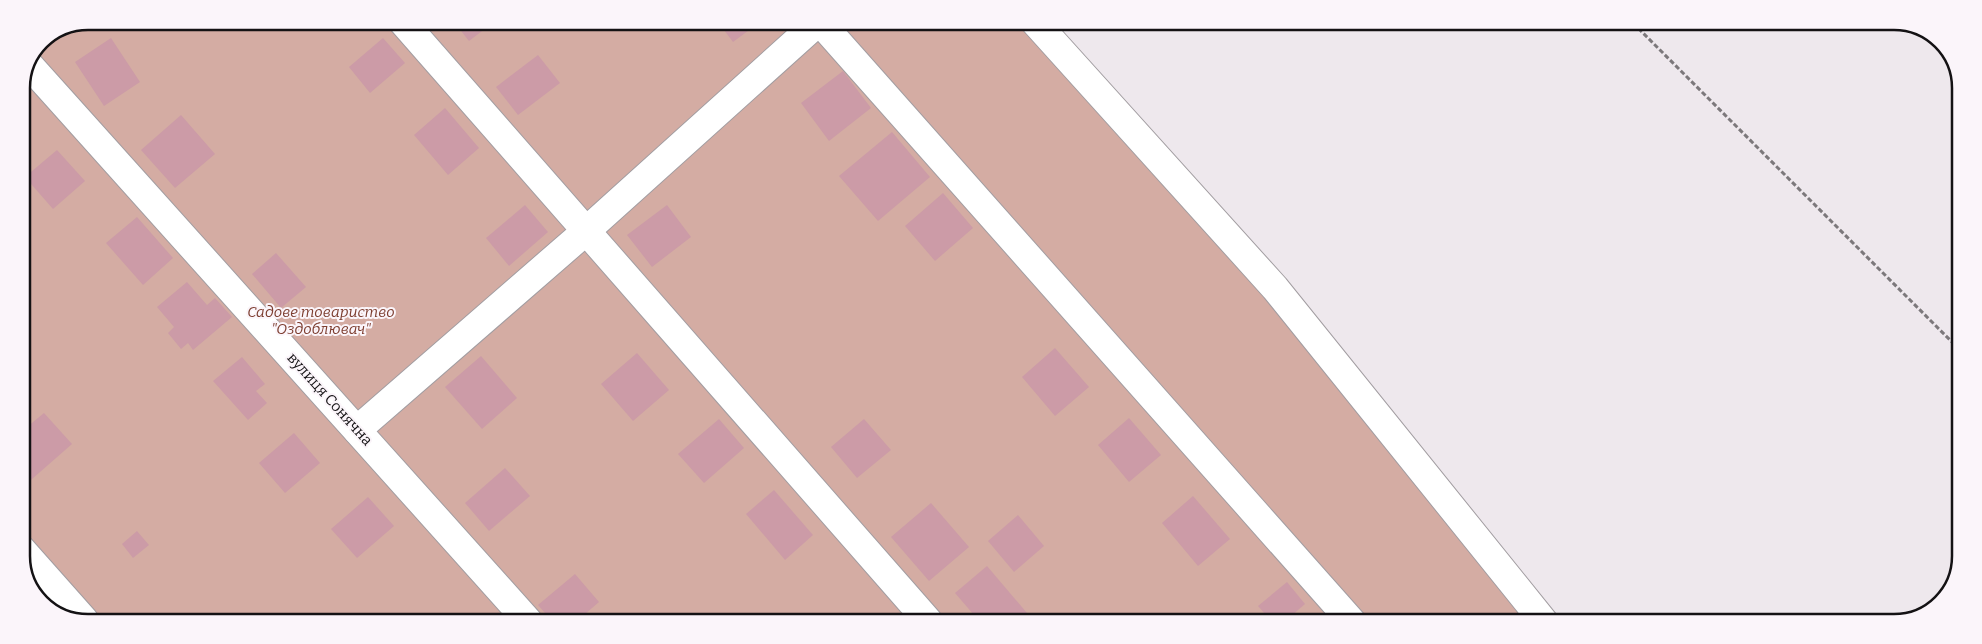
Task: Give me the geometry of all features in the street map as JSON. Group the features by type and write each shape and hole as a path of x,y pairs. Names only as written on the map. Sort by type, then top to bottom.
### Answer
{"street":[{"path":"409,30 921,614"},
{"path":"357,430 586,231 810,30"},
{"path":"826,30 1345,614"},
{"path":"1042,30 1275,288 1538,614"},
{"name":"вулиця Сонячна","path":"33,69 522,614"},
{"path":"30,558 78,613"}],"path":[{"path":"1640,30 1952,342"}],"green space":[{"name":"Садове товариство \"Оздоблювач\"","path":"88,30 1042,30 1537,614 81,614 63,608 50,600 38,585 33,574 30,559 30,88 34,66 40,56 47,47 66,34"}],"building":[{"path":"460,30 483,30 469,41"},
{"path":"724,30 749,30 733,42"},
{"path":"111,38 140,82 104,106 75,62"},
{"path":"383,38 405,63 370,93 349,67"},
{"path":"538,55 560,83 518,115 496,87"},
{"path":"843,71 871,108 829,141 801,103"},
{"path":"445,108 479,148 448,175 414,135"},
{"path":"181,115 215,154 175,188 141,150"},
{"path":"892,132 930,177 878,221 839,176"},
{"path":"57,150 85,181 53,209 30,183 30,173"},
{"path":"943,193 973,228 935,261 905,226"},
{"path":"525,205 548,232 509,266 486,238"},
{"path":"667,205 691,237 652,267 627,235"},
{"path":"137,217 173,258 143,285 106,243"},
{"path":"276,253 306,287 281,308 252,274"},
{"path":"187,282 207,305 215,298 232,317 193,350 188,343 181,349 168,333 174,327 157,307"},
{"path":"1055,348 1089,387 1055,416 1022,377"},
{"path":"637,353 669,390 633,421 601,384"},
{"path":"481,356 517,398 482,429 445,387"},
{"path":"242,357 265,384 256,391 267,403 248,420 213,381"},
{"path":"44,413 72,444 30,481 30,425"},
{"path":"1129,418 1161,455 1129,482 1098,445"},
{"path":"719,419 744,448 704,483 678,454"},
{"path":"864,419 891,450 857,478 831,447"},
{"path":"294,433 320,463 285,493 259,463"},
{"path":"505,468 530,496 489,531 465,503"},
{"path":"774,490 813,535 785,560 746,514"},
{"path":"1193,496 1230,539 1198,566 1162,523"},
{"path":"368,497 394,526 357,558 331,529"},
{"path":"931,503 969,547 929,581 891,537"},
{"path":"1018,515 1044,546 1014,572 988,541"},
{"path":"137,531 149,545 133,558 122,544"},
{"path":"987,566 1027,613 973,614 955,593"},
{"path":"575,574 599,602 585,614 546,614 538,605"},
{"path":"1287,582 1305,604 1293,614 1265,614 1258,606"},
{"path":"48,585 66,605 63,608 56,604 42,591"}]}
